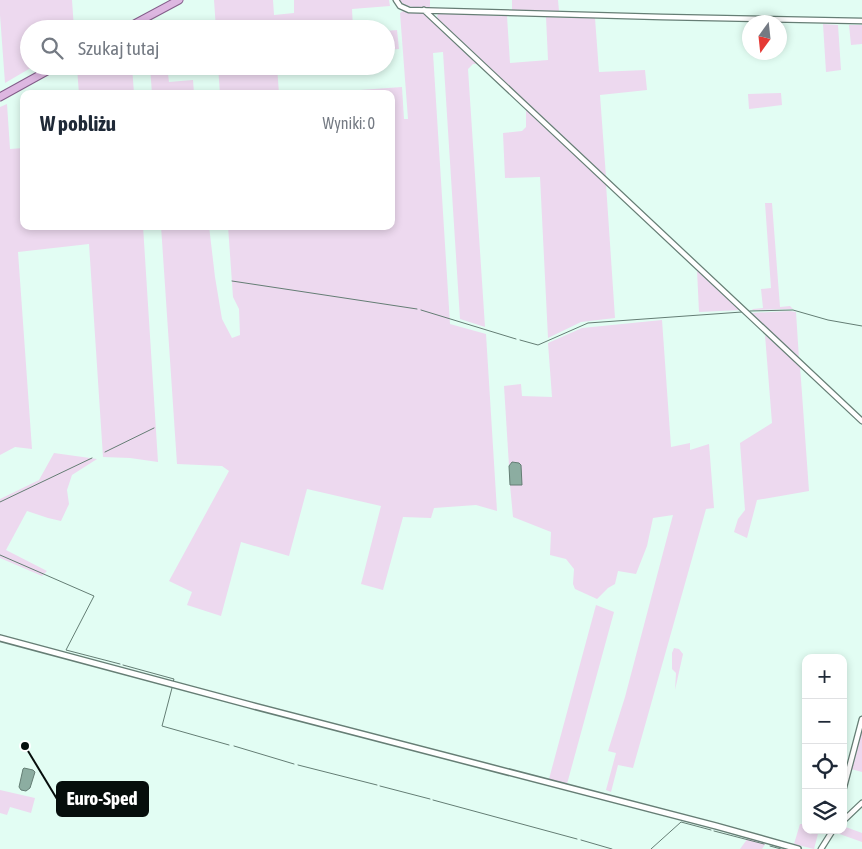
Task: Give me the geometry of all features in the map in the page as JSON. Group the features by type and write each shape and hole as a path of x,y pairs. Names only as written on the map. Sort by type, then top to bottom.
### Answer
{"main road":[{"path":"142,20 179,0"},
{"path":"0,97 40,75"}],"street":[{"path":"396,0 400,6 406,9 424,10 862,21"},
{"path":"424,10 862,420"},
{"path":"0,638 798,849"},
{"path":"844,789 862,719"},
{"path":"847,817 862,803"},
{"path":"822,849 831,834"}],"shaded area":[{"path":"0,0 72,0 73,20 20,20 20,74 5,83"},
{"path":"214,0 273,0 274,15 294,13 294,0 389,0 390,6 352,9 353,20 215,20"},
{"path":"399,0 430,0 430,7 409,6"},
{"path":"512,0 558,0 559,11 512,10"},
{"path":"403,11 422,12 477,64 473,64 468,69 485,327 460,319 443,52 433,53 450,324 486,334 497,511 476,505 434,508 431,518 403,517 383,590 361,584 381,506 307,489 289,556 241,542 221,616 187,605 192,592 169,581 229,471 222,466 177,464 161,230 209,230 222,319 232,338 240,335 239,309 233,297 228,230 395,230 395,90 360,90 402,87 404,119 408,119 400,13"},
{"path":"439,13 507,16 510,63 548,60 546,17 595,18 599,72 645,70 647,90 600,95 606,177 438,19"},
{"path":"823,24 838,25 841,70 826,72"},
{"path":"849,25 862,25 862,44 851,45"},
{"path":"395,30 397,30 399,49 395,49"},
{"path":"78,75 133,75 134,90 79,90"},
{"path":"151,75 168,75 169,82 193,80 194,90 152,90"},
{"path":"219,75 278,75 279,90 220,90"},
{"path":"781,93 782,105 749,109 748,94"},
{"path":"7,104 10,149 20,148 20,230 143,230 158,462 103,457 89,244 18,252 32,449 15,447 0,455 0,107"},
{"path":"526,109 606,184 615,318 581,322 548,338 540,177 505,178 503,133 522,131 526,127"},
{"path":"765,203 772,203 780,307 790,306 793,309 752,310 763,308 761,289 771,288"},
{"path":"697,270 741,310 699,312"},
{"path":"796,312 799,359 750,313"},
{"path":"662,320 671,447 690,443 690,450 709,444 714,508 706,509 633,768 618,765 611,792 606,790 616,753 608,751 625,697 673,515 653,518 647,546 636,574 618,571 615,584 597,599 575,589 573,584 574,569 566,559 550,555 551,532 513,517 510,485 521,484 519,463 512,462 509,466 504,386 521,384 522,396 552,397 548,343 582,328"},
{"path":"765,335 800,366 809,491 757,500 747,538 734,532 738,519 745,510 740,443 772,423"},
{"path":"54,453 97,459 72,475 67,490 69,504 61,521 27,511 6,550 47,571 42,576 0,558 0,499 39,480"},
{"path":"512,462 521,465 522,485 510,485 509,466"},
{"path":"596,605 614,612 567,784 549,779"},
{"path":"674,648 679,649 683,654 675,690 676,673 672,669 672,653"},
{"path":"862,728 862,772 851,769"},
{"path":"24,768 35,772 30,788 26,791 21,790 19,787"},
{"path":"0,790 35,798 31,813 10,807 7,815 0,813"},
{"path":"800,824 802,824 802,834 818,834 814,849 794,844"},
{"path":"847,827 862,833 862,842 840,834 847,834"},
{"path":"748,838 766,843 762,849 740,849"}],"waterway":[{"path":"232,281 417,309"},
{"path":"421,310 516,339"},
{"path":"750,311 793,310 828,320 862,326"},
{"path":"520,340 538,345 588,323 742,312"},
{"path":"105,452 154,428"},
{"path":"0,502 92,458"},
{"path":"0,555 94,596 66,650 120,664"},
{"path":"123,665 174,679 173,682"},
{"path":"172,688 162,726 229,745"},
{"path":"234,746 294,764"},
{"path":"298,765 377,785"},
{"path":"380,786 430,799"},
{"path":"433,800 577,839"},
{"path":"651,849 681,822 711,830"},
{"path":"714,831 764,844"},
{"path":"581,840 612,849"},
{"path":"770,846 781,849"}],"place":[{"name":"Euro-Sped","path":"25,746"}]}
